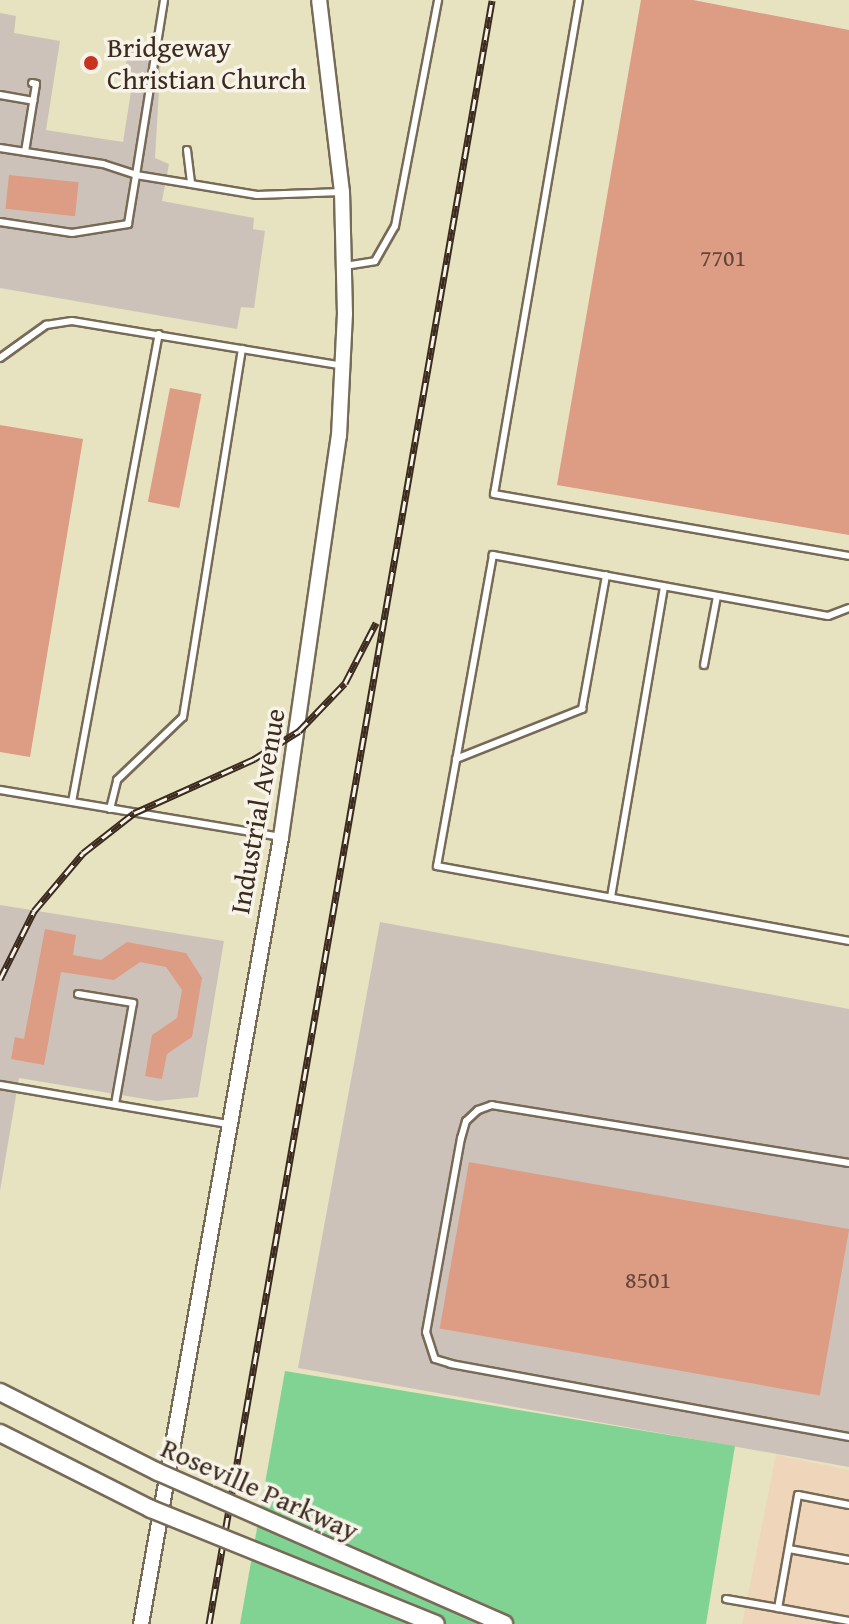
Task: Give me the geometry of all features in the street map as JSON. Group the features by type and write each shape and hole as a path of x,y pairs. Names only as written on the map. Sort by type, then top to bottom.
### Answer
{"main road":[{"name":"Roseville Parkway","path":"0,1392 171,1478 504,1624"},
{"name":"Roseville Parkway","path":"0,1433 151,1509 436,1624"}],"street":[{"name":"Industrial Avenue","path":"141,1624 281,837 332,488 343,366 345,266 342,192 319,0"}],"lane":[{"path":"0,222 72,233 128,224 164,0"},
{"path":"345,266 375,261 395,226 438,0"},
{"path":"579,0 494,494 849,556"},
{"path":"25,152 33,101 32,83"},
{"path":"0,95 33,101"},
{"path":"0,148 103,164 136,175 257,195 342,192"},
{"path":"187,150 191,184"},
{"path":"0,358 58,321 159,334 343,366"},
{"path":"72,802 159,334"},
{"path":"110,809 117,780 183,717 242,349"},
{"path":"849,608 828,616 493,555 437,866 849,941"},
{"path":"456,759 582,709 606,575"},
{"path":"611,897 664,586"},
{"path":"704,665 717,596"},
{"path":"0,790 281,837"},
{"path":"78,994 133,1003 115,1104"},
{"path":"0,1085 228,1124"},
{"path":"849,1163 492,1105 478,1110 466,1121 461,1138 426,1332 435,1359 451,1364 849,1437"},
{"path":"778,1608 798,1495 849,1505"},
{"path":"789,1549 849,1560"},
{"path":"726,1599 849,1621"}],"shaded area":[{"path":"0,13 16,16 14,33 60,41 46,130 123,142 133,79 124,77 128,50 161,56 155,158 169,164 162,201 254,218 253,229 265,231 254,308 241,307 237,329 0,288"},
{"path":"0,905 224,941 198,1097 157,1101 19,1078 0,1191"},
{"path":"380,922 849,1009 849,1467 298,1368"},
{"path":"776,1455 849,1470 849,1624 742,1624"}],"green space":[{"path":"285,1371 735,1446 706,1624 240,1624"}],"building":[{"path":"641,0 693,0 849,30 849,535 557,485"},
{"path":"9,175 79,182 75,216 5,209"},
{"path":"170,388 201,394 179,508 148,502"},
{"path":"0,425 83,439 30,757 0,752"},
{"path":"45,929 76,935 73,955 101,960 127,942 186,953 202,978 192,1037 167,1054 162,1079 145,1076 152,1035 177,1018 182,990 166,967 140,962 114,980 61,972 44,1065 11,1059 15,1037 24,1039"},
{"path":"469,1162 849,1229 820,1395 440,1328"}],"railway":[{"path":"209,1624 492,0"},
{"path":"0,979 34,911 83,853 134,813 254,759 299,731 345,683 376,623"}],"place":[{"name":"Bridgeway Christian Church","path":"91,63"}]}
